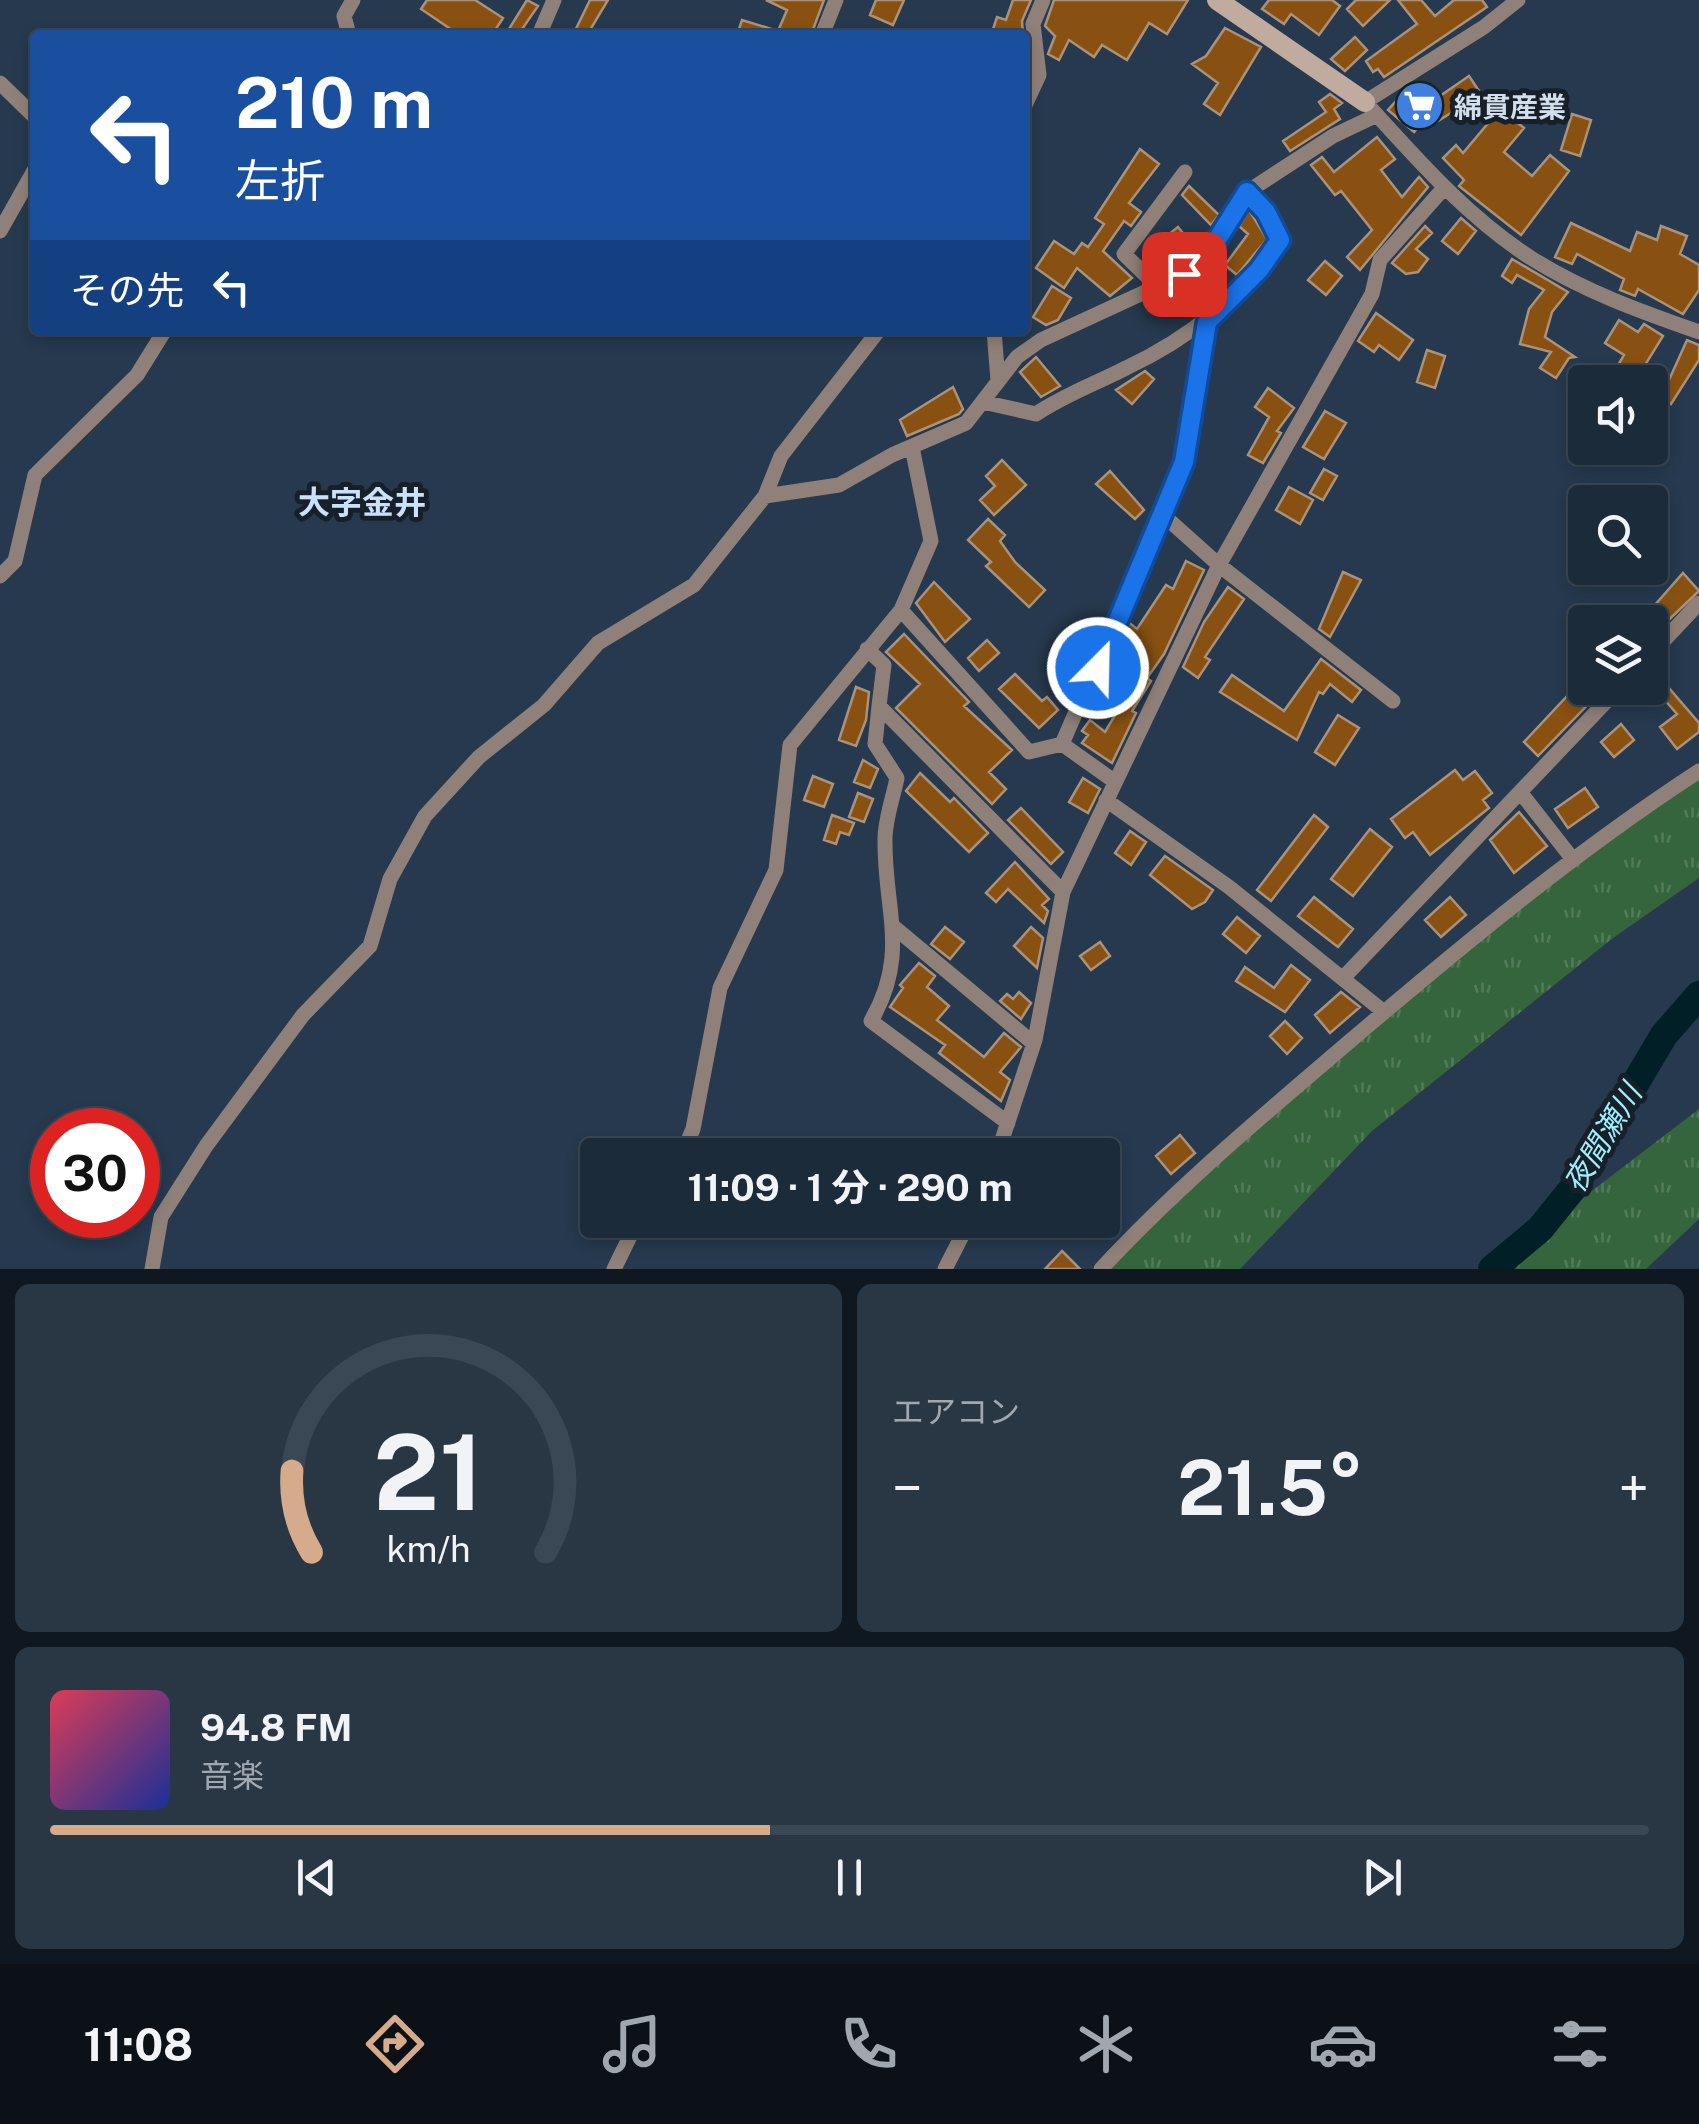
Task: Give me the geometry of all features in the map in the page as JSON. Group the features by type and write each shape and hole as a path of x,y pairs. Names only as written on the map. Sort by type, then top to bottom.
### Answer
{"street":[{"path":"348,30 344,16 353,0"},
{"path":"541,30 554,0"},
{"path":"824,30 836,0"},
{"path":"1030,94 1039,75 1033,24 1043,0"},
{"path":"1217,0 1371,108 1444,188 1531,258 1620,304 1699,332"},
{"path":"765,496 839,485 966,423 1017,357 1041,340 1184,274 1206,257 1247,192 1333,136 1518,0"},
{"path":"0,84 30,112"},
{"path":"1158,286 1124,254 1185,172"},
{"path":"0,231 30,177"},
{"path":"1003,1138 1034,1043 1063,892 1114,781 1219,565 1372,294 1380,260 1444,188"},
{"path":"983,402 1036,414 1074,389 1123,370 1207,322 1259,270 1280,240 1266,212 1247,192"},
{"path":"1062,744 1184,462 1207,322"},
{"path":"0,576 15,560 35,475 137,375 162,335"},
{"path":"152,1269 161,1217 206,1146 303,1015 370,946 390,880 426,816 480,757 544,705 598,642 694,585 765,496 781,456 876,335"},
{"path":"994,335 998,381"},
{"path":"689,1138 720,988 776,870 790,745 901,610 931,542 912,447"},
{"path":"1162,514 1219,565 1393,702"},
{"path":"1668,635 1699,603"},
{"path":"901,610 1029,752 1062,744 1114,781"},
{"path":"867,649 884,665 875,744 897,778 884,837 894,927 889,990 871,1022 1008,1122"},
{"path":"1344,976 1602,705"},
{"path":"880,706 1063,892"},
{"path":"1101,1269 1169,1196 1384,1012 1571,857 1699,770"},
{"path":"1521,794 1571,857"},
{"path":"1106,800 1230,887 1384,1012"},
{"path":"894,927 1034,1043"},
{"path":"614,1269 629,1238"},
{"path":"945,1269 961,1238"}],"green space":[{"path":"1699,771 1699,878 1613,938 1372,1131 1240,1269 1101,1269 1384,1012"},
{"path":"1699,1109 1699,1219 1646,1269 1515,1269 1576,1203"}],"building":[{"path":"427,0 475,0 503,18 495,30 448,30 421,9"},
{"path":"527,0 538,6 521,30 509,29"},
{"path":"590,0 608,0 590,30 575,30"},
{"path":"766,0 824,0 813,30 778,30 787,10"},
{"path":"876,0 904,0 893,25 870,15"},
{"path":"1013,0 1031,0 1022,21 1023,30 993,30 997,17 1006,20"},
{"path":"1054,0 1188,0 1167,34 1149,23 1127,60 1102,45 1094,57 1069,40 1059,60 1048,54 1055,36 1045,26"},
{"path":"1269,0 1332,0 1340,6 1319,35 1291,14 1284,24 1262,9"},
{"path":"1356,0 1390,0 1363,26 1347,9"},
{"path":"1398,0 1421,0 1435,16 1454,0 1482,0 1487,7 1384,77 1378,69 1373,72 1366,61 1417,24"},
{"path":"742,20 775,30 739,30"},
{"path":"1225,28 1261,47 1220,115 1204,104 1218,83 1192,64 1206,56"},
{"path":"1355,37 1367,50 1345,71 1331,59"},
{"name":"綿貫産業","path":"1469,76 1481,94 1435,123 1428,116 1414,132 1388,110 1408,88 1425,101 1436,90 1440,96"},
{"path":"1330,94 1342,103 1334,109 1340,119 1290,151 1283,141 1326,112 1319,102"},
{"path":"1500,109 1524,128 1504,152 1532,176 1550,155 1569,171 1521,235 1459,186 1464,180 1443,158 1456,145 1463,153"},
{"path":"1572,114 1591,120 1580,156 1561,150"},
{"path":"1377,137 1395,159 1381,170 1402,197 1419,177 1428,187 1360,270 1347,257 1372,230 1341,191 1335,195 1311,165 1322,157 1334,172"},
{"path":"1140,149 1159,164 1129,203 1141,212 1131,226 1124,221 1103,251 1132,278 1110,296 1077,268 1064,288 1036,268 1054,241 1074,254 1082,243 1088,247 1104,224 1095,218"},
{"path":"1189,186 1219,215 1211,225 1182,195"},
{"path":"1249,210 1267,239 1237,275 1225,265 1248,234 1239,226"},
{"path":"1461,218 1476,231 1458,254 1442,241"},
{"path":"1571,223 1630,251 1637,232 1657,240 1661,226 1687,236 1680,254 1699,265 1699,290 1683,314 1638,289 1635,296 1620,290 1624,279 1577,254 1572,264 1555,257"},
{"path":"1425,226 1432,233 1416,249 1428,259 1418,272 1406,274 1392,263"},
{"path":"1178,227 1195,248 1164,271 1148,251"},
{"path":"1512,259 1568,292 1552,312 1545,337 1575,357 1569,358 1556,378 1540,368 1551,352 1520,344 1529,309 1544,290 1517,275 1512,283 1502,276"},
{"path":"1325,261 1342,276 1326,295 1308,280"},
{"path":"1052,286 1071,298 1058,320 1046,325 1033,317"},
{"path":"1376,313 1413,340 1399,360 1379,345 1374,352 1358,341"},
{"path":"1619,320 1638,332 1644,324 1663,336 1645,365 1618,365 1624,355 1605,343"},
{"path":"1687,340 1699,345 1699,360 1671,404 1668,379"},
{"path":"1427,350 1445,356 1435,388 1417,382"},
{"path":"1036,357 1060,386 1041,397 1020,372"},
{"path":"1145,371 1154,379 1132,404 1116,390"},
{"path":"953,387 963,409 959,414 907,436 900,420"},
{"path":"1268,388 1294,408 1277,431 1281,433 1263,463 1248,455 1269,417 1255,407"},
{"path":"1325,411 1346,423 1324,459 1303,447"},
{"path":"1002,460 1026,485 994,515 980,500 995,486 986,476"},
{"path":"1324,469 1337,476 1323,500 1310,493"},
{"path":"1110,471 1144,510 1135,519 1096,484"},
{"path":"1289,487 1313,500 1300,524 1276,510"},
{"path":"988,519 1005,535 1000,541 1015,562 1045,590 1029,607 986,566 991,562 968,540"},
{"path":"1186,561 1204,570 1164,654 1147,678 1151,681 1132,711 1136,713 1112,763 1082,743 1088,735 1082,731 1090,720 1105,732 1132,687 1125,682 1140,661 1124,649 1132,639 1123,632 1127,621 1137,629 1166,585 1173,589"},
{"path":"1343,572 1361,580 1330,637 1319,629"},
{"path":"1683,573 1699,591 1668,621 1668,605 1655,605"},
{"path":"934,582 970,619 945,642 916,603"},
{"path":"1228,587 1244,599 1205,657 1210,660 1198,678 1183,667 1204,622"},
{"path":"1082,631 1093,643 1080,666 1063,649"},
{"path":"904,634 969,702 964,706 1012,750 989,772 1006,789 992,804 896,708 920,684 886,652"},
{"path":"987,640 999,653 979,671 968,658"},
{"path":"1321,659 1361,690 1352,702 1330,684 1323,694 1319,692 1297,740 1220,692 1232,675 1284,711"},
{"path":"1015,674 1042,701 1047,697 1058,710 1039,728 999,689"},
{"path":"856,687 869,692 866,720 856,746 839,740"},
{"path":"1668,687 1699,723 1699,732 1677,749 1660,727 1677,714 1668,704"},
{"path":"1568,695 1568,705 1588,705 1538,756 1524,742"},
{"path":"1338,715 1359,728 1335,765 1315,752"},
{"path":"1621,724 1634,740 1614,757 1601,742"},
{"path":"863,760 878,769 870,788 854,782"},
{"path":"1455,770 1463,780 1475,771 1492,793 1483,800 1489,808 1430,855 1413,832 1405,838 1391,819"},
{"path":"920,773 950,802 954,798 988,833 969,852 906,791"},
{"path":"813,776 833,784 824,807 804,800"},
{"path":"1083,778 1100,789 1088,813 1069,802"},
{"path":"1585,788 1598,807 1568,828 1555,809"},
{"path":"858,793 873,799 864,822 849,817"},
{"path":"1021,808 1063,852 1051,864 1008,820"},
{"path":"1519,812 1547,846 1514,873 1490,840"},
{"path":"832,815 854,823 849,835 840,832 836,844 824,840"},
{"path":"1314,815 1328,827 1271,901 1257,890"},
{"path":"1370,829 1392,847 1353,896 1331,879"},
{"path":"1130,831 1146,842 1131,865 1115,853"},
{"path":"1165,856 1213,890 1205,902 1192,909 1150,875"},
{"path":"1015,862 1049,899 1042,905 1048,911 1044,923 1008,889 996,902 986,893"},
{"path":"1314,897 1353,929 1338,947 1298,916"},
{"path":"1450,897 1466,915 1441,937 1425,920"},
{"path":"1237,917 1260,936 1246,953 1223,934"},
{"path":"945,927 964,942 950,959 931,944"},
{"path":"1031,927 1043,938 1037,968 1014,946"},
{"path":"1100,942 1110,956 1091,970 1080,956"},
{"path":"919,963 935,976 927,987 949,1006 937,1020 984,1057 1004,1033 1021,1047 1000,1072 1010,1080 1001,1101 939,1053 945,1045 890,1007 903,988 900,985"},
{"path":"1291,965 1310,980 1285,1012 1236,981 1245,967 1274,988"},
{"path":"1019,992 1031,1003 1021,1019 1000,1001 1007,994 1013,999"},
{"path":"1341,992 1360,1007 1330,1033 1315,1015"},
{"path":"1285,1021 1302,1038 1287,1054 1270,1036"},
{"path":"1180,1135 1195,1153 1171,1174 1156,1156"},
{"path":"1062,1251 1080,1269 1045,1269"}],"waterway":[{"name":"夜間瀬川","path":"1492,1269 1540,1229 1573,1188 1664,1035 1699,995"}],"place":[{"name":"綿貫産業","path":"1419,106"}],"district":[{"name":"大字金井","path":"362,502"}],"route":[{"path":"1098,668 1184,462 1207,322 1259,270 1280,240 1266,212 1247,192 1206,257 1184,274"}]}
